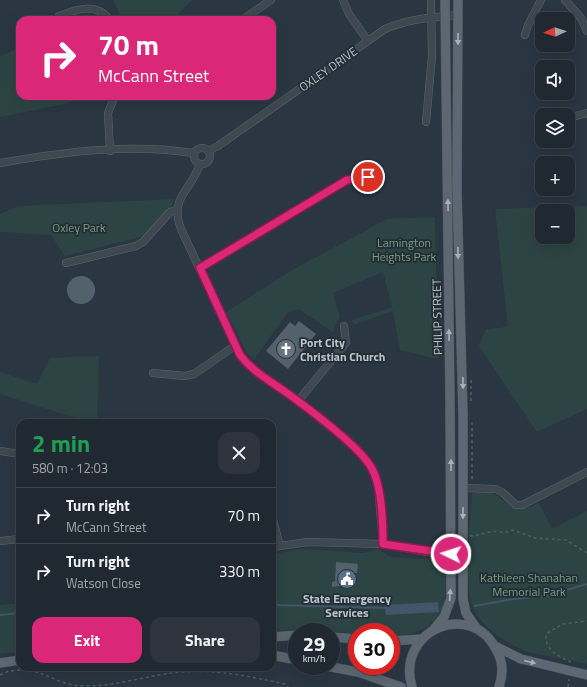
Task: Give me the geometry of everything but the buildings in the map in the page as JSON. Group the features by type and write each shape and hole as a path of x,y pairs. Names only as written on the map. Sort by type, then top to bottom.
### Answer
{"main road":[{"name":"PHILIP STREET","path":"434,629 444,617 450,598 451,554 445,0"},
{"name":"PHILIP STREET","path":"458,0 457,191 462,351 464,605 466,613 477,630"},
{"path":"412,687 409,665 413,651 421,639 434,629 456,624 477,630 484,634 495,646 521,660 587,675"},
{"path":"276,637 288,636"},
{"path":"400,640 421,639"},
{"path":"495,646 502,667 499,687"},
{"path":"276,657 288,659"},
{"path":"0,662 16,660"},
{"path":"340,669 358,672 401,687"}],"street":[{"path":"248,16 271,0"},
{"path":"343,0 349,14 368,41"},
{"path":"426,122 432,56 431,0"},
{"path":"525,35 528,25 541,0"},
{"path":"565,0 581,18 587,31"},
{"path":"59,16 73,10 89,8 103,13 106,16"},
{"name":"OXLEY DRIVE","path":"208,151 218,146 385,29 398,23 432,17 458,16"},
{"path":"110,151 108,113 113,100"},
{"path":"575,116 587,113"},
{"path":"0,163 60,153 156,148 194,154"},
{"path":"200,148 208,151 209,159 206,163 200,164 194,160 194,154 200,148"},
{"path":"200,164 198,171 178,202 176,210 181,229 236,345 249,366 298,401 356,448 371,467 378,484 383,544"},
{"path":"200,268 347,180 368,177"},
{"path":"66,263 136,246 143,242 170,212 176,210"},
{"path":"298,401 346,343 344,326"},
{"path":"153,373 185,376 194,374 236,345"},
{"path":"0,451 16,453"},
{"path":"463,488 496,489 502,492 516,505 527,503 587,472"},
{"path":"276,531 280,546"},
{"path":"0,541 16,539"},
{"path":"276,547 308,542 383,544 451,554 463,554"}],"path":[{"path":"468,540 468,536 478,536 490,532 506,534 512,530 535,538 566,540 587,553"},
{"path":"557,660 571,662 562,659 549,648 546,640 546,634 563,624 587,621"},
{"path":"11,670 16,669"},
{"path":"40,671 65,684 85,687 183,672 229,672 285,684 288,687"}],"green space":[{"path":"113,0 192,0 176,16 120,16"},
{"path":"16,50 16,100 69,100 69,103 0,117 0,56"},
{"name":"Oxley Park","path":"174,199 170,210 149,235 65,256 51,235 0,232 0,214 18,206"},
{"path":"575,206 587,206 587,409 537,432 479,346 486,329 508,327 495,209 535,208 535,244 575,244"},
{"name":"Lamington Heights Park","path":"435,217 438,359 400,350 393,311 353,325 352,320 392,307 383,272 333,293 340,318 335,324 334,333 298,309 287,313 254,360 247,353 226,312 294,269 387,219"},
{"path":"99,356 97,419 78,419 0,394 0,372 37,384 50,358"},
{"name":"Kathleen Shanahan Memorial Park","path":"489,492 517,508 530,507 539,503 552,529 587,511 587,664 527,652 496,634 482,622 473,608 470,599 468,569 472,493"},
{"path":"303,549 363,553 378,549 390,557 442,560 445,565 446,594 439,615 424,628 415,632 400,636 400,623 348,623 348,633 340,632 340,623 288,623 288,630 276,631 276,553"},
{"path":"16,603 16,652 0,654 0,605"}],"water":[{"path":"438,602 439,612 386,615 385,605"}],"waterway":[{"path":"475,606 513,599 546,596 587,584"},
{"path":"276,605 387,608"},
{"path":"0,615 16,613"}],"place":[{"name":"Port City Christian Church","path":"286,349"},
{"name":"State Emergency Services","path":"347,579"}],"route":[{"path":"368,177 347,180 200,268 240,355 249,366 298,401 356,448 371,467 378,484 383,544 390,547 451,554"}]}
